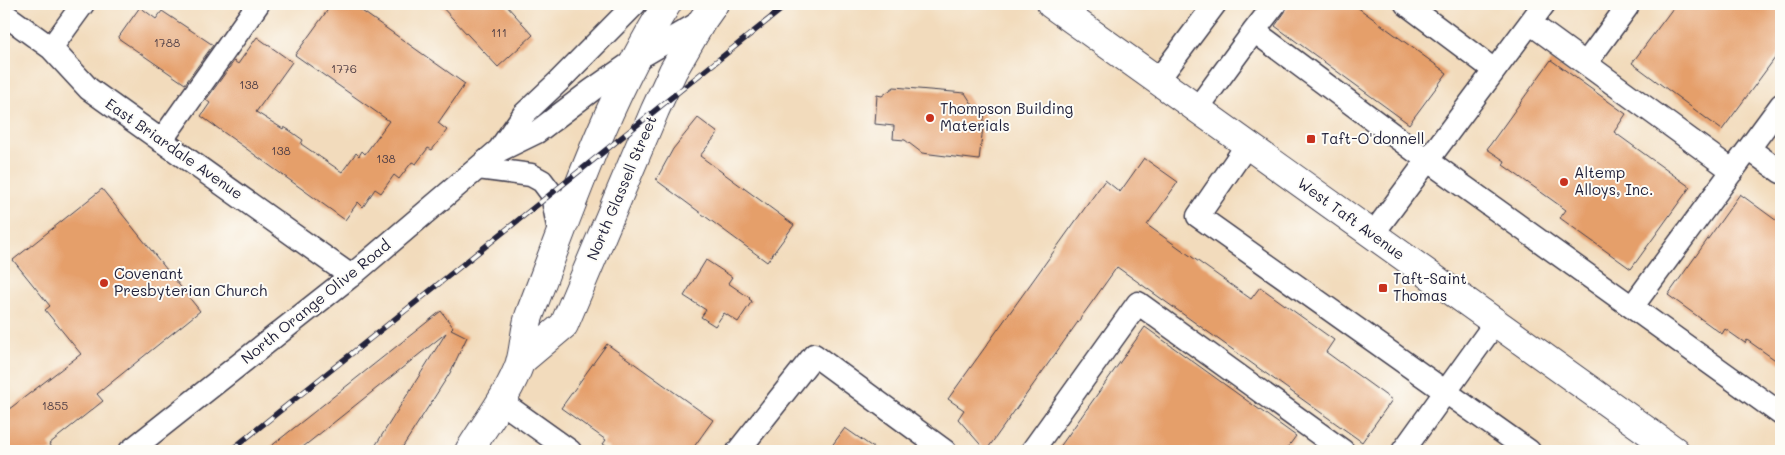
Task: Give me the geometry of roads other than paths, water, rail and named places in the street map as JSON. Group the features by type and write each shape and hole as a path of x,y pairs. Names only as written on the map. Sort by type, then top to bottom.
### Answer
{"main road":[{"name":"North Glassell Street","path":"469,451 500,401 520,362 530,314 610,111 635,60 667,4"},
{"name":"West Taft Avenue","path":"1052,4 1675,451"},
{"name":"North Glassell Street","path":"520,362 564,325 655,110 673,71 708,12"}],"street":[{"path":"51,48 83,4"},
{"path":"161,141 258,4"},
{"name":"North Orange Olive Road","path":"130,451 351,276 499,150 524,114 635,4"},
{"path":"1158,80 1215,4"},
{"path":"1197,109 1274,4"},
{"path":"1406,4 1494,70"},
{"path":"1372,235 1544,4"},
{"path":"1586,64 1627,7 1622,4"},
{"name":"North Orange Olive Road","path":"499,150 537,132 592,90 708,12"},
{"name":"East Briardale Avenue","path":"4,14 51,48 88,89 351,276"},
{"path":"1530,23 1733,171"},
{"path":"1254,31 1427,160 1781,414"},
{"path":"1632,307 1781,105"},
{"path":"1247,145 1198,216 1529,451"},
{"path":"1749,149 1781,172"},
{"path":"478,168 531,175 542,181 551,193 560,237"},
{"path":"1032,451 1138,303 1319,444 1342,451"},
{"path":"1403,451 1495,323"},
{"path":"738,451 814,356 945,451"},
{"path":"500,401 570,451"}],"railway":[{"path":"230,451 788,4"}],"place":[{"name":"Thompson Building Materials","path":"930,118"},
{"name":"Taft-O'donnell","path":"1311,139"},
{"name":"Altemp Alloys, Inc.","path":"1564,182"},
{"name":"Covenant Presbyterian Church","path":"104,283"},
{"name":"Taft-Saint Thomas","path":"1383,288"}]}
